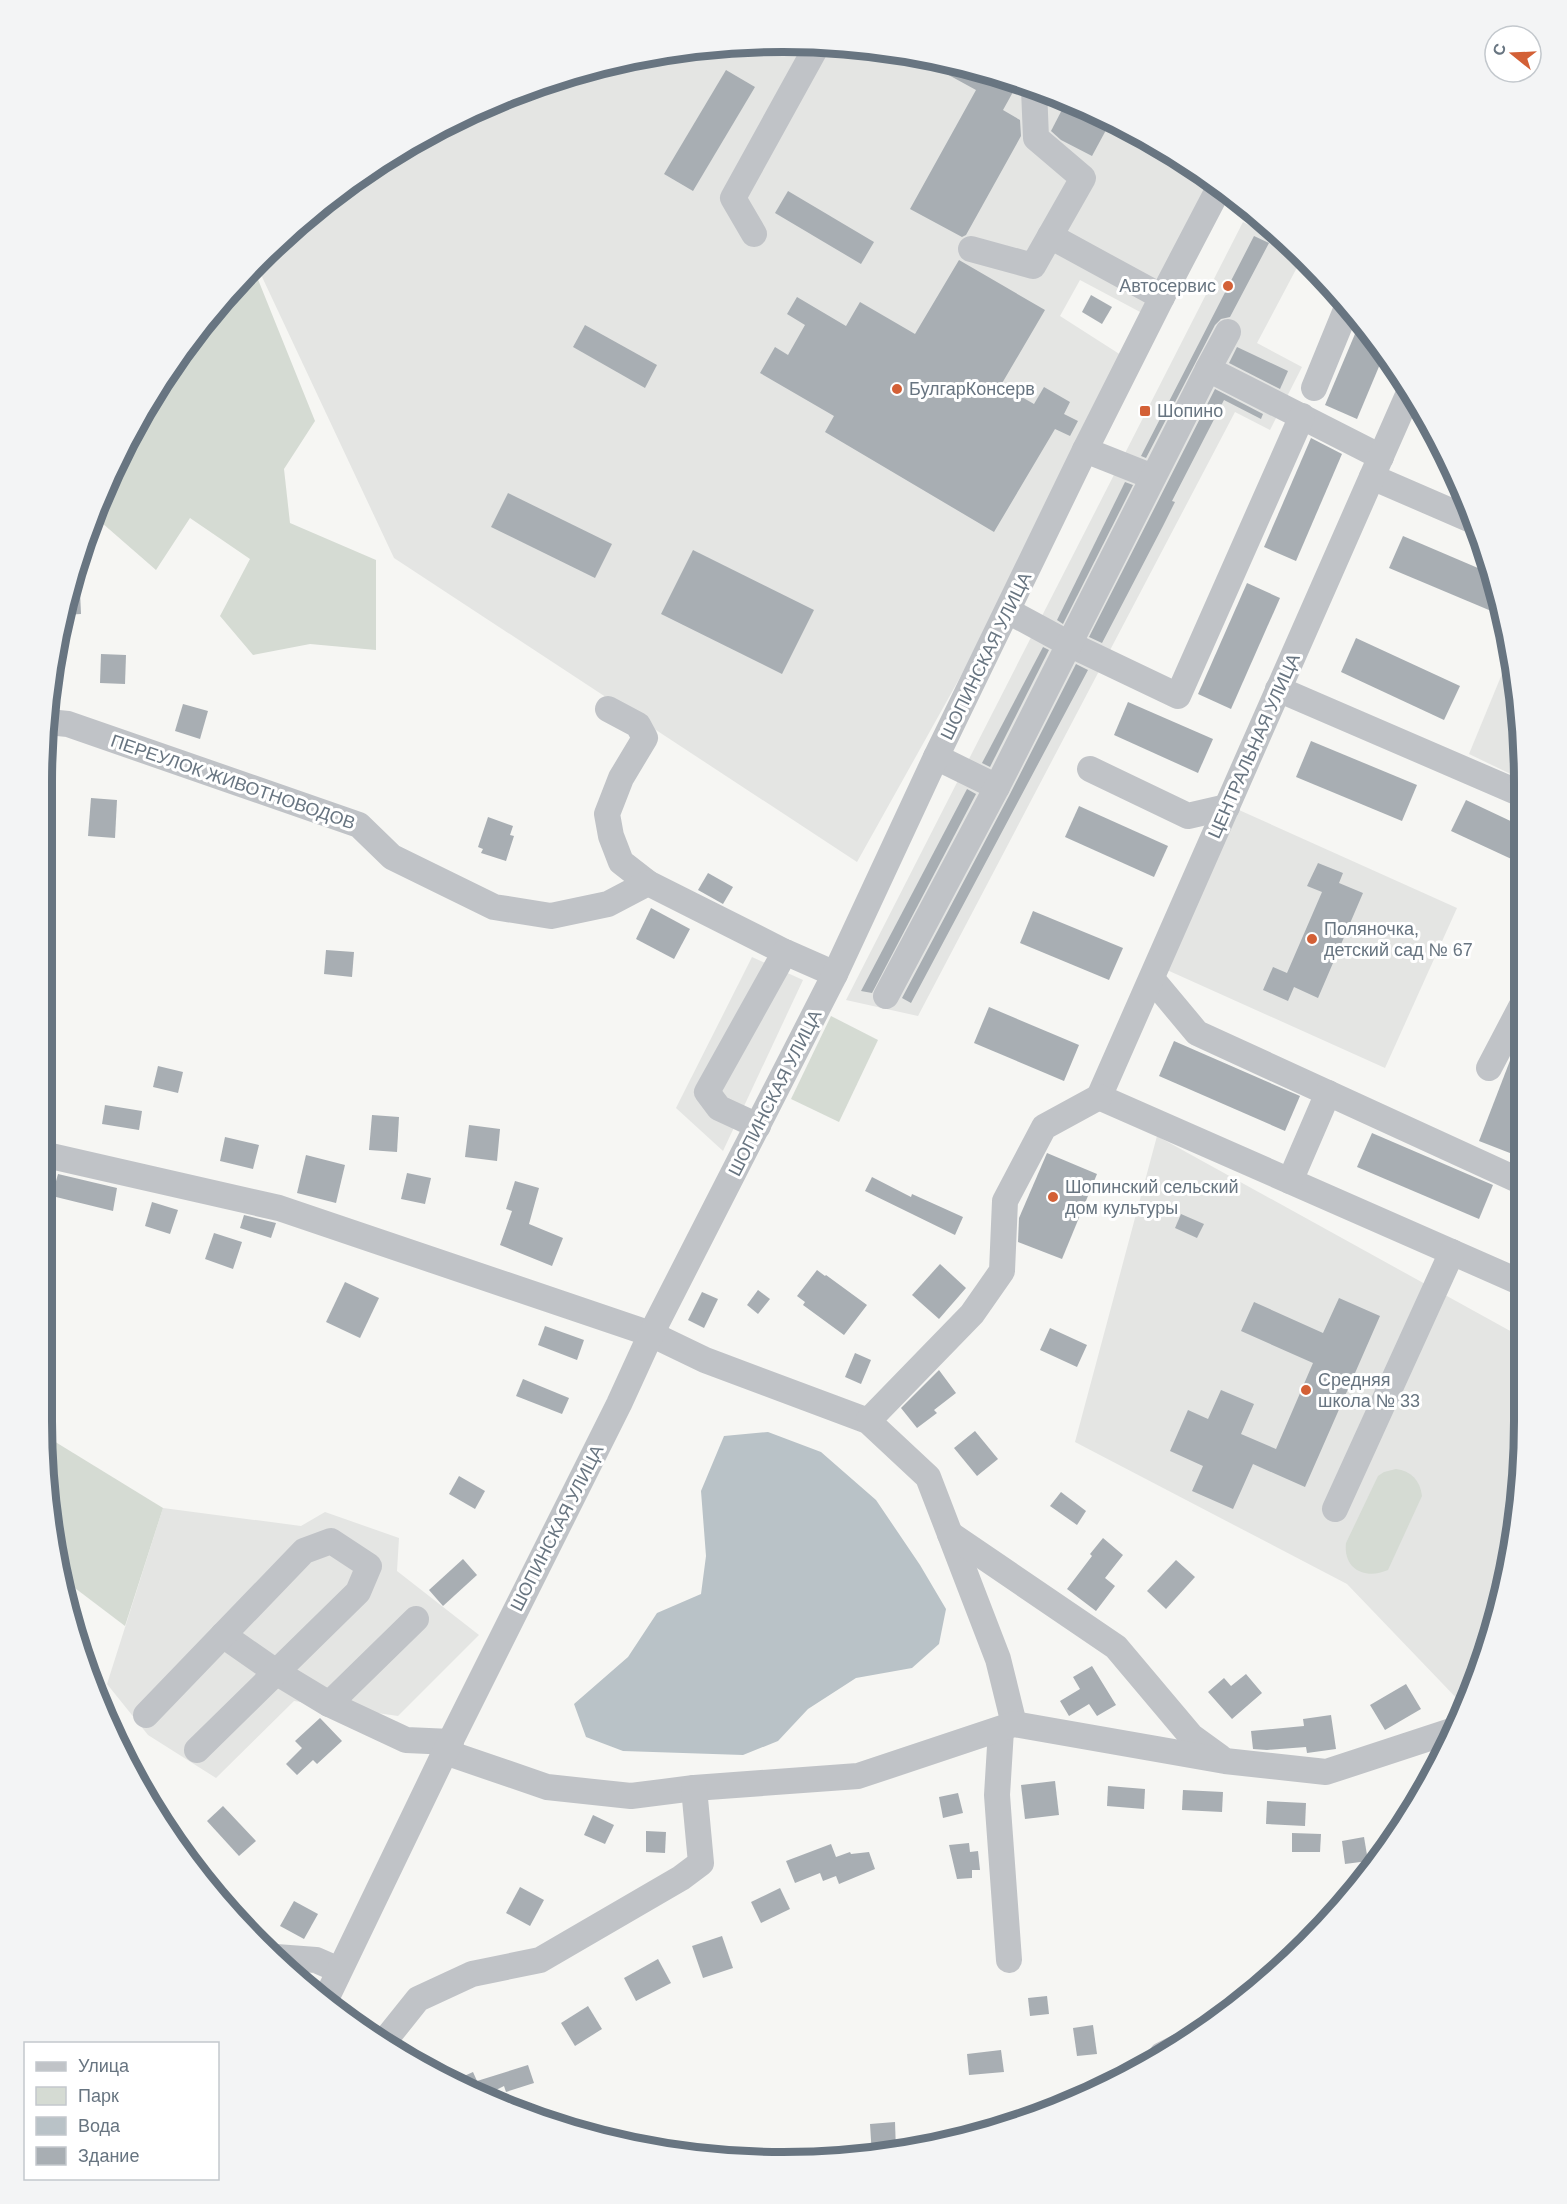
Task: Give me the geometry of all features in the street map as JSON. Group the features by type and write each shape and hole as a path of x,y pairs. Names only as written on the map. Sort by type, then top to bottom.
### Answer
{"street":[{"path":"754,234 732,198 813,53"},
{"path":"972,249 1033,266 1083,178 1036,138 1034,97"},
{"name":"ШОПИНСКАЯ УЛИЦА","path":"329,1992 619,1404 651,1334 835,974 936,757 1085,450 1216,194"},
{"path":"1050,236 1162,297"},
{"path":"1314,388 1344,315"},
{"path":"886,996 997,787 1228,332"},
{"path":"1208,369 1302,416 1376,467 1463,515"},
{"name":"ЦЕНТРАЛЬНАЯ УЛИЦА","path":"1100,1097 1406,400"},
{"path":"1008,611 1178,696 1302,416"},
{"path":"1085,450 1153,477"},
{"path":"1278,689 1514,791"},
{"path":"608,709 638,726 645,738 621,777 607,814 611,836 621,862 648,883 785,952 835,974"},
{"name":"ПЕРЕУЛОК ЖИВОТНОВОДОВ","path":"55,723 68,724 359,825 392,857 494,907 551,916 608,904 648,883"},
{"path":"936,757 997,787"},
{"path":"1090,769 1188,816 1227,807"},
{"path":"758,1126 719,1108 707,1092 785,952"},
{"path":"1152,979 1197,1034 1514,1178"},
{"path":"1489,1068 1514,1020"},
{"path":"1290,1181 1328,1093"},
{"path":"868,1421 972,1314 1002,1271 1005,1201 1044,1127 1100,1097 1452,1252 1514,1273"},
{"path":"52,1156 279,1208 651,1334 705,1360 868,1421 928,1477 998,1659 1007,1727 997,1795 1009,1960"},
{"path":"1335,1509 1452,1252"},
{"path":"950,1534 1116,1647 1191,1736 1226,1761"},
{"path":"146,1715 304,1551 331,1541 369,1566 358,1592 197,1749"},
{"path":"329,1704 416,1619"},
{"path":"223,1635 276,1672 329,1704 406,1740 448,1747 547,1787 632,1796 694,1788 858,1776 1007,1727 1226,1761 1326,1772 1443,1735"},
{"path":"389,2035 418,1999 472,1974 540,1960 681,1878 701,1863 694,1788"},
{"path":"289,1958 316,1960 339,1970"}],"shaded area":[{"path":"784,52 879,59 973,77 1063,108 1149,150 1218,196 1157,321 1080,280 1060,316 1135,364 857,862 394,558 261,274 302,234 377,176 418,150 504,108 594,77 688,59"},
{"path":"1243,222 1262,232 1298,265 1257,343 1302,367 1270,430 1235,412 918,1016 846,1000"},
{"path":"1505,668 1513,736 1514,776 1469,754"},
{"name":"Поляночка, детский сад № 67","path":"1239,810 1457,908 1385,1068 1167,970"},
{"path":"752,957 803,980 723,1151 676,1108"},
{"name":"Средняя школа № 33","path":"1157,1136 1514,1333 1513,1468 1508,1516 1490,1610 1459,1701 1347,1584 1075,1442"},
{"path":"163,1508 301,1526 325,1512 399,1538 397,1571 479,1635 398,1716 294,1701 216,1778 148,1735 107,1684"}],"green space":[{"path":"257,277 315,421 284,469 290,523 376,560 376,650 310,644 253,655 220,616 250,559 190,518 156,570 101,522 128,460 150,418 176,377 204,338"},
{"path":"831,1016 878,1040 839,1122 791,1099"},
{"path":"53,1440 163,1508 125,1626 72,1586 59,1516"},
{"path":"1396,1469 1414,1477 1422,1496 1388,1570 1371,1574 1364,1573 1352,1566 1348,1560 1346,1543 1378,1476"}],"water":[{"path":"768,1432 821,1452 876,1500 920,1565 946,1609 939,1644 912,1668 856,1678 808,1709 778,1741 743,1755 623,1751 586,1737 574,1704 628,1657 657,1613 701,1594 706,1556 701,1491 724,1436"}],"building":[{"path":"726,70 755,87 693,191 664,174"},
{"path":"939,70 1014,90 1003,110 1020,120 1021,136 966,235 962,237 910,209 976,90"},
{"path":"1063,108 1107,128 1092,156 1061,140 1051,131"},
{"path":"788,191 874,242 861,264 775,213"},
{"path":"1254,236 1269,243 1230,317 1221,319 1215,325 1146,458 1141,456"},
{"name":"БулгарКонсерв","path":"959,260 1045,310 1001,385 1034,404 1044,387 1070,402 1064,414 1078,421 1070,436 1055,429 994,532 825,432 834,416 760,373 775,347 788,355 805,325 787,314 797,297 846,326 860,302 915,334"},
{"path":"1091,295 1112,307 1102,324 1082,312"},
{"path":"585,325 657,365 645,388 573,347"},
{"path":"1357,330 1381,363 1357,419 1325,405"},
{"path":"1237,347 1288,371 1280,389 1229,363"},
{"path":"1215,389 1263,414 1261,419 1224,400 1172,501 1175,502 1163,526 1102,643 1089,637"},
{"path":"1311,438 1342,454 1296,561 1264,547"},
{"path":"1125,482 1133,485 1063,624 1057,620"},
{"path":"508,493 612,544 595,578 491,527"},
{"path":"1403,536 1483,570 1494,612 1389,568"},
{"path":"693,550 814,610 782,674 661,614"},
{"path":"1247,583 1280,598 1231,709 1198,694"},
{"path":"80,585 81,614 73,614"},
{"path":"1356,638 1460,686 1444,720 1341,672"},
{"path":"1043,647 1049,650 990,767 982,763"},
{"path":"101,654 126,655 125,684 100,683"},
{"path":"1076,664 1088,670 911,1003 902,998"},
{"path":"1128,702 1213,739 1198,773 1114,735"},
{"path":"183,704 208,711 200,739 175,731"},
{"path":"1311,741 1417,785 1402,821 1296,777"},
{"path":"967,789 976,794 872,993 861,991"},
{"path":"91,798 117,800 115,838 88,836"},
{"path":"1466,800 1514,823 1514,860 1451,831"},
{"path":"1079,806 1168,846 1154,877 1065,837"},
{"path":"488,817 513,826 510,835 514,836 506,861 481,853 483,849 478,847"},
{"path":"1318,863 1343,873 1339,883 1363,893 1318,998 1294,987 1288,1001 1263,990 1273,967 1287,973 1322,892 1307,886"},
{"path":"708,873 733,887 723,904 698,890"},
{"path":"651,908 690,929 674,959 636,939"},
{"path":"1033,911 1123,948 1109,980 1020,943"},
{"path":"326,950 354,952 352,977 324,974"},
{"path":"989,1007 1079,1045 1064,1081 974,1043"},
{"path":"1174,1041 1300,1096 1285,1131 1159,1076"},
{"path":"1514,1053 1514,1155 1479,1141"},
{"path":"158,1066 183,1072 178,1093 153,1087"},
{"path":"105,1105 142,1111 139,1130 102,1124"},
{"path":"372,1115 399,1117 397,1152 369,1150"},
{"path":"469,1125 500,1129 497,1161 465,1157"},
{"path":"1372,1133 1493,1185 1479,1219 1357,1167"},
{"path":"225,1137 259,1145 253,1169 220,1161"},
{"path":"1047,1153 1097,1174 1062,1259 1018,1242 1019,1218"},
{"path":"306,1155 345,1165 336,1203 297,1193"},
{"path":"407,1173 431,1178 425,1204 401,1199"},
{"path":"58,1174 117,1188 113,1211 52,1196"},
{"path":"872,1177 911,1197 912,1194 963,1217 955,1235 865,1191"},
{"path":"515,1181 539,1188 529,1224 563,1238 552,1266 500,1245 512,1211 506,1209"},
{"path":"152,1202 178,1210 170,1234 145,1226"},
{"path":"1181,1214 1204,1224 1197,1238 1175,1228"},
{"path":"244,1215 276,1223 271,1238 240,1228"},
{"path":"214,1233 242,1242 233,1269 205,1259"},
{"path":"940,1264 966,1288 939,1319 912,1295"},
{"path":"817,1270 867,1305 844,1335 803,1305 805,1302 797,1296"},
{"path":"345,1282 379,1298 360,1338 326,1322"},
{"path":"758,1290 770,1299 758,1314 747,1305"},
{"path":"702,1292 718,1299 704,1328 688,1320"},
{"path":"1339,1298 1380,1316 1305,1487 1253,1464 1233,1509 1192,1491 1203,1466 1170,1451 1188,1410 1208,1419 1221,1390 1254,1404 1241,1434 1276,1449 1313,1363 1241,1331 1254,1302 1323,1333"},
{"path":"545,1326 584,1340 577,1360 538,1345"},
{"path":"1050,1328 1087,1345 1077,1367 1040,1350"},
{"path":"855,1353 871,1360 861,1384 845,1377"},
{"path":"939,1370 956,1393 934,1410 937,1413 917,1428 901,1408"},
{"path":"523,1379 569,1398 562,1414 516,1396"},
{"path":"975,1431 998,1459 977,1476 954,1448"},
{"path":"459,1476 485,1491 475,1509 449,1494"},
{"path":"1061,1492 1086,1511 1077,1525 1050,1506"},
{"path":"1103,1538 1123,1555 1105,1578 1115,1586 1096,1611 1067,1589"},
{"path":"463,1559 477,1575 443,1606 429,1590"},
{"path":"1176,1560 1195,1577 1166,1609 1147,1591"},
{"path":"1092,1666 1116,1705 1097,1716 1089,1704 1069,1716 1060,1701 1080,1689 1073,1677"},
{"path":"1246,1674 1262,1693 1232,1719 1208,1692 1224,1678 1231,1686"},
{"path":"1406,1684 1421,1709 1385,1730 1370,1705"},
{"path":"1331,1715 1336,1749 1307,1753 1306,1747 1253,1749 1251,1731 1304,1726 1303,1719"},
{"path":"320,1718 342,1741 317,1764 313,1760 297,1775 286,1764 302,1748 295,1741"},
{"path":"1055,1781 1059,1815 1025,1819 1021,1785"},
{"path":"1108,1786 1145,1789 1144,1809 1107,1806"},
{"path":"1183,1790 1223,1792 1222,1812 1182,1810"},
{"path":"958,1793 963,1813 943,1818 939,1797"},
{"path":"1267,1801 1306,1803 1305,1826 1266,1824"},
{"path":"223,1806 256,1841 239,1856 207,1821"},
{"path":"593,1815 614,1825 605,1844 584,1835"},
{"path":"646,1831 666,1832 665,1853 646,1852"},
{"path":"1292,1833 1321,1834 1320,1852 1292,1852"},
{"path":"1364,1837 1366,1861 1345,1864 1342,1841"},
{"path":"969,1843 970,1852 978,1851 980,1870 972,1870 972,1878 957,1879 949,1845"},
{"path":"831,1844 836,1857 850,1852 851,1854 869,1852 875,1869 839,1884 836,1876 823,1881 820,1873 795,1883 786,1861"},
{"path":"520,1887 544,1900 530,1926 506,1913"},
{"path":"780,1888 790,1909 761,1923 751,1902"},
{"path":"294,1901 318,1914 304,1939 280,1926"},
{"path":"722,1936 733,1968 703,1978 692,1946"},
{"path":"658,1959 671,1983 636,2001 624,1978"},
{"path":"1047,1996 1049,2014 1030,2016 1028,1998"},
{"path":"588,2006 602,2029 575,2046 561,2023"},
{"path":"1093,2025 1097,2054 1077,2056 1073,2028"},
{"path":"1001,2050 1004,2072 969,2075 967,2054"},
{"path":"528,2065 534,2083 506,2092 504,2086 494,2091 462,2077 473,2072 477,2081"},
{"path":"895,2122 896,2142 871,2146 870,2124"}],"place":[{"name":"Автосервис","path":"1228,286"},
{"name":"БулгарКонсерв","path":"897,389"},
{"name":"Шопино","path":"1145,411"},
{"name":"Поляночка, детский сад № 67","path":"1312,939"},
{"name":"Шопинский сельский дом культуры","path":"1053,1197"},
{"name":"Средняя школа № 33","path":"1306,1390"}]}
